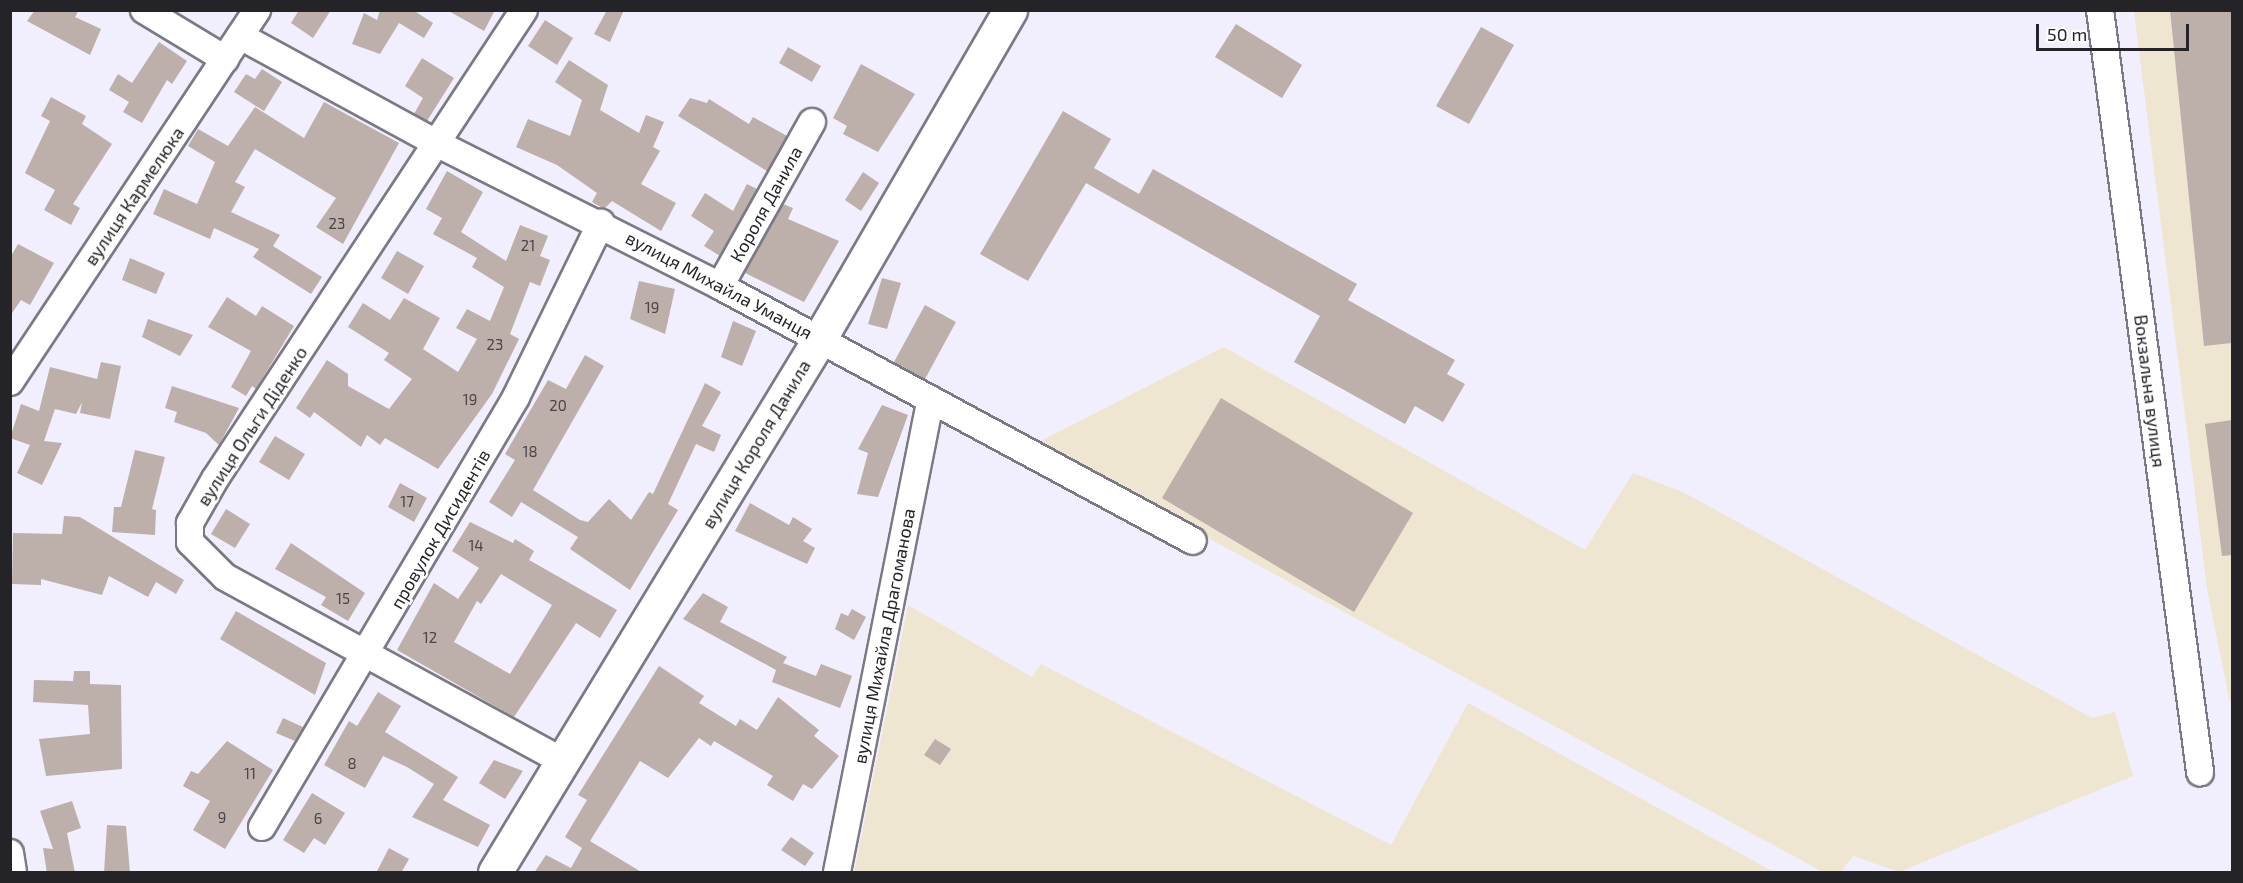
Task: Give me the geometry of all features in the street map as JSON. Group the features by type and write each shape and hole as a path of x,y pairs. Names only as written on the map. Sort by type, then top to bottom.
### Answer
{"main road":[{"name":"вулиця Короля Данила","path":"495,873 820,338 1010,10"}],"street":[{"path":"144,10 225,59"},
{"name":"вулиця Кармелюка","path":"10,382 258,10"},
{"name":"вулиця Ольги Діденко","path":"524,10 190,523 190,542 225,577 562,761"},
{"name":"Вокзальна вулиця","path":"2100,10 2200,772"},
{"name":"вулиця Михайла Уманця","path":"240,36 438,144 601,223 820,338 1193,541"},
{"name":"Короля Данила","path":"720,286 812,122"},
{"name":"провулок Дисидентів","path":"262,827 367,654 516,397 601,223"},
{"name":"вулиця Михайла Драгоманова","path":"837,873 931,399"},
{"path":"10,853 13,873"}],"shaded area":[{"path":"2134,11 2232,11 2232,713 2207,589"},
{"path":"1224,347 1585,550 1633,473 1685,493 2092,718 2115,712 2133,776 1899,872 1853,856 1841,872 1823,872 1035,444"},
{"path":"908,605 1032,677 1041,664 1391,845 1468,703 1774,872 854,872"}],"building":[{"path":"35,10 79,10 75,17 101,29 90,55 27,21"},
{"path":"299,10 331,10 313,38 291,23"},
{"path":"380,10 413,10 433,23 424,38 399,23 380,54 352,44 364,13 377,20"},
{"path":"447,10 495,10 484,31"},
{"path":"607,10 624,10 610,42 594,34"},
{"path":"2170,10 2232,10 2232,343 2204,346"},
{"path":"545,20 573,38 557,65 528,46"},
{"path":"1236,24 1302,65 1282,98 1215,57"},
{"path":"1481,27 1514,45 1469,124 1436,106"},
{"path":"159,42 187,61 172,84 167,80 142,123 123,112 129,102 109,90 118,74 132,83"},
{"path":"788,47 821,66 812,82 779,63"},
{"path":"422,58 454,78 427,121 414,114 423,98 405,86"},
{"path":"569,60 608,85 600,110 639,133 646,115 664,122 653,147 660,151 641,184 676,203 661,231 612,201 604,209 592,202 597,193 557,165 516,147 528,119 570,136 582,100 555,82"},
{"path":"861,64 915,94 878,152 843,134 847,126 833,118"},
{"path":"262,69 282,82 264,111 234,92 246,74 255,79"},
{"path":"51,97 86,116 82,124 112,144 73,204 80,208 71,225 44,210 55,190 25,173 50,121 41,116"},
{"path":"690,98 707,103 709,99 749,124 753,117 787,136 767,171 678,116"},
{"path":"324,102 399,143 343,244 316,227 336,198 255,149 235,182 245,187 231,212 280,235 273,246 322,277 311,294 253,257 259,249 214,228 210,239 153,214 164,189 197,204 215,162 188,146 198,129 228,146 255,107 304,138"},
{"path":"1063,111 1111,139 1094,168 1139,194 1153,169 1357,284 1348,300 1455,360 1447,374 1465,384 1443,422 1415,406 1405,424 1294,362 1320,316 1086,183 1028,281 980,254"},
{"path":"447,171 483,192 461,232 506,261 520,225 548,236 540,256 550,260 540,286 530,282 510,334 519,339 492,394 438,469 385,438 380,445 367,435 361,447 314,412 310,418 296,408 327,360 348,374 348,386 389,409 412,379 384,360 389,353 348,327 363,303 390,320 404,298 440,318 423,349 458,372 477,339 456,328 467,309 490,321 504,287 472,267 477,258 433,234 442,218 426,209"},
{"path":"863,172 879,183 861,211 845,200"},
{"path":"747,184 757,189 720,256 704,246 714,231 691,216 705,193 733,211"},
{"path":"783,204 793,208 788,219 839,241 804,302 745,273"},
{"path":"18,244 54,263 30,305 21,300 10,316 10,258"},
{"path":"397,251 424,266 408,294 381,278"},
{"path":"130,258 165,273 156,294 122,280"},
{"path":"882,278 901,283 887,329 868,324"},
{"path":"639,281 675,289 665,334 630,319"},
{"path":"227,297 256,316 262,306 294,326 256,389 252,386 246,396 231,387 251,351 208,327"},
{"path":"925,305 956,322 925,379 894,362"},
{"path":"148,319 193,335 180,356 142,337"},
{"path":"733,321 756,331 742,366 721,357"},
{"path":"585,355 604,366 533,490 580,520 588,522 609,499 631,520 649,492 653,494 705,383 721,392 702,426 721,435 714,452 696,444 668,504 678,510 630,590 570,549 578,537 521,502 512,517 489,502 515,460 505,454 548,380 566,389"},
{"path":"101,362 121,366 110,419 80,413 82,402 76,414 55,409 44,441 62,443 42,485 17,473 30,445 10,438 21,404 39,411 50,367 97,379"},
{"path":"172,386 239,408 219,445 206,433 174,422 177,412 165,408"},
{"path":"1221,398 1413,513 1354,612 1162,498"},
{"path":"882,405 908,415 878,497 857,494 868,453 858,449"},
{"path":"2232,420 2232,555 2222,556 2205,424"},
{"path":"275,436 305,454 289,480 259,462"},
{"path":"135,450 165,457 152,509 156,510 155,535 112,532 114,507 121,507"},
{"path":"400,483 427,498 414,522 388,507"},
{"path":"750,503 789,525 793,517 812,529 803,541 815,548 807,564 735,531"},
{"path":"226,509 250,524 235,548 211,534"},
{"path":"64,516 80,517 184,580 176,594 156,582 148,597 109,576 102,595 41,579 41,585 12,584 13,533 62,534"},
{"path":"470,522 513,543 515,539 534,551 529,560 617,610 600,638 576,623 514,717 397,650 434,583 458,599 479,568 452,551","holes":["501,574 552,605 510,674 454,642 477,601 481,604"]},
{"path":"291,543 365,593 348,621 321,605 326,597 275,569"},
{"path":"703,593 728,607 720,622 787,657 783,663 816,676 821,664 852,676 840,708 772,682 776,670 683,619"},
{"path":"852,609 866,617 854,640 835,629 841,613 848,616"},
{"path":"236,611 326,663 315,695 220,639"},
{"path":"659,666 704,696 699,703 736,726 740,719 757,730 778,697 819,730 814,736 839,756 812,789 803,784 793,801 767,785 773,776 714,741 711,746 699,738 668,778 640,761 590,841 643,873 534,873 546,855 571,868 582,848 565,837 587,800 578,795"},
{"path":"74,671 90,671 90,684 121,685 122,769 46,776 39,739 90,734 88,705 33,702 34,680 73,681"},
{"path":"378,692 401,706 385,732 458,777 443,800 490,825 478,847 412,817 434,784 407,767 383,756 365,788 324,765 349,721 357,726"},
{"path":"283,718 303,727 295,741 276,733"},
{"path":"935,739 951,749 940,765 924,755"},
{"path":"227,741 273,770 225,849 193,830 210,801 183,786 191,771 198,774"},
{"path":"494,760 523,771 505,799 479,783"},
{"path":"312,793 345,813 325,845 314,838 304,853 283,840"},
{"path":"72,801 81,828 67,833 75,873 47,873 43,848 53,849 40,811"},
{"path":"107,825 126,826 130,873 104,873"},
{"path":"791,837 814,853 805,866 781,850"},
{"path":"389,848 409,859 401,873 376,873"}]}
